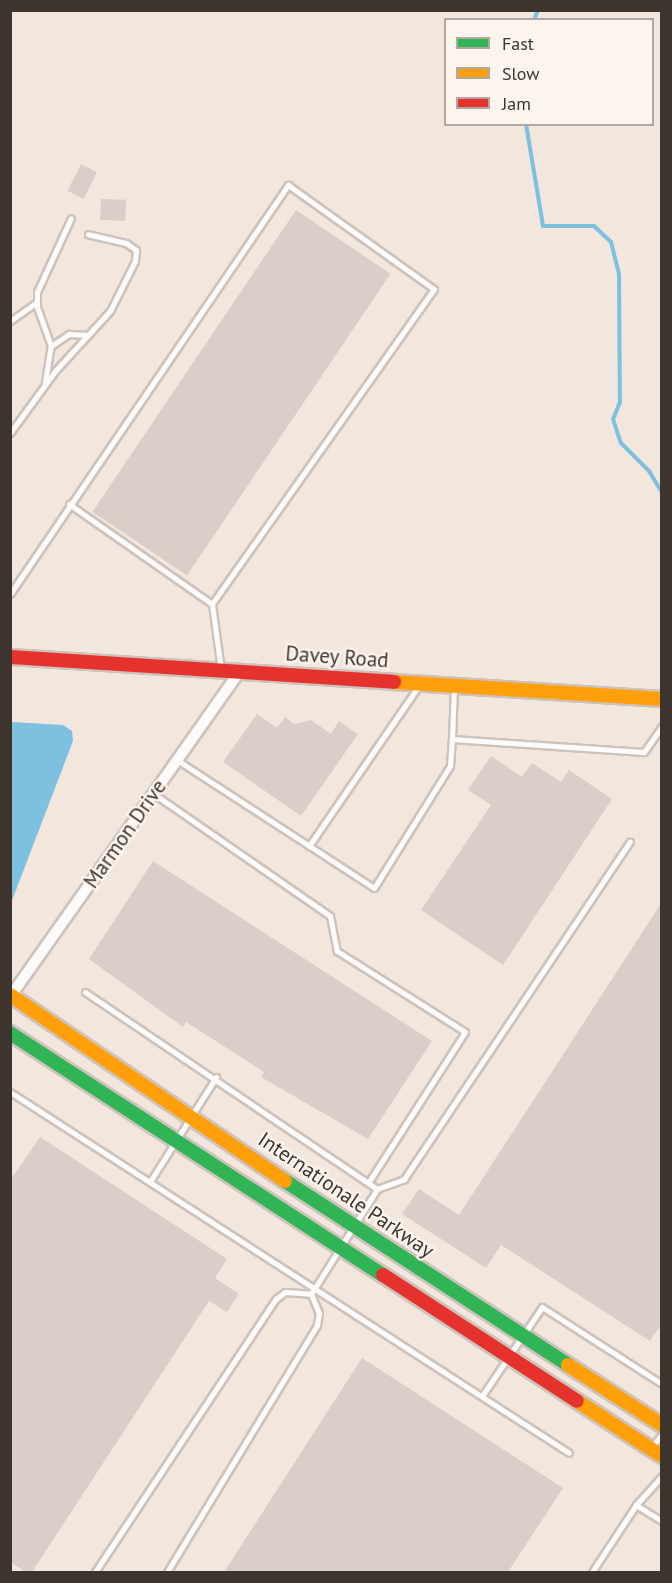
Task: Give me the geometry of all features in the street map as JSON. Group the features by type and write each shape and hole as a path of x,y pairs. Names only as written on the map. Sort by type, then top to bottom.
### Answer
{"street":[{"name":"Davey Road","path":"10,657 662,699"},
{"name":"Marmon Drive","path":"11,996 240,671"},
{"name":"Internationale Parkway","path":"11,996 192,1115 352,1226 662,1425"},
{"path":"10,1034 656,1452"}],"lane":[{"path":"10,594 288,185 434,289 212,604 221,670"},
{"path":"45,384 51,346 37,302 41,277 70,218"},
{"path":"10,433 45,384 110,310 136,250 126,243 88,234"},
{"path":"10,321 37,302"},
{"path":"51,346 69,334 88,335"},
{"path":"69,504 212,604"},
{"path":"309,846 421,683"},
{"path":"177,760 374,888 450,766 454,686"},
{"path":"452,740 644,752 662,726"},
{"path":"154,794 330,915 337,951 465,1032 369,1180"},
{"path":"311,1294 339,1246 377,1189 404,1179 630,843"},
{"path":"85,992 369,1180 377,1189"},
{"path":"152,1180 216,1077"},
{"path":"10,1092 152,1180 569,1453"},
{"path":"95,1572 276,1299 285,1292 311,1294"},
{"path":"167,1572 317,1325 319,1313 311,1294"},
{"path":"482,1396 542,1307 662,1384"},
{"path":"656,1452 662,1434"},
{"path":"592,1572 636,1505 662,1476"},
{"path":"636,1505 662,1521"}],"water":[{"path":"11,722 63,725 72,731 73,741 11,903"}],"building":[{"path":"81,164 97,172 83,199 67,191"},
{"path":"101,199 126,200 125,221 100,220"},
{"path":"296,210 391,274 187,576 92,512"},
{"path":"257,714 277,728 285,717 294,724 311,720 331,734 339,721 358,734 301,816 223,762"},
{"path":"491,756 522,777 532,763 561,782 569,770 612,799 503,965 421,910 491,805 468,790"},
{"path":"153,861 432,1041 368,1139 261,1077 264,1072 186,1022 183,1027 89,959"},
{"path":"662,902 662,1323 650,1341 501,1245 486,1268 402,1214 419,1189 459,1215"},
{"path":"40,1137 227,1259 215,1278 239,1294 227,1312 209,1301 32,1572 26,1572 10,1562 10,1181"},
{"path":"362,1358 563,1488 508,1572 224,1572"}],"waterway":[{"path":"535,18 538,10"},
{"path":"10,120 10,154"},
{"path":"526,126 543,226 594,226 611,242 619,273 620,402 613,419 621,443 649,471 662,493"}],"traffic: fast":[{"path":"10,1033 383,1275"},
{"path":"285,1181 568,1365"}],"traffic: slow":[{"path":"394,682 662,699"},
{"path":"10,995 285,1181"},
{"path":"568,1365 662,1425"},
{"path":"577,1401 662,1456"}],"traffic: jam":[{"path":"10,657 394,682"},
{"path":"383,1275 577,1401"}]}
